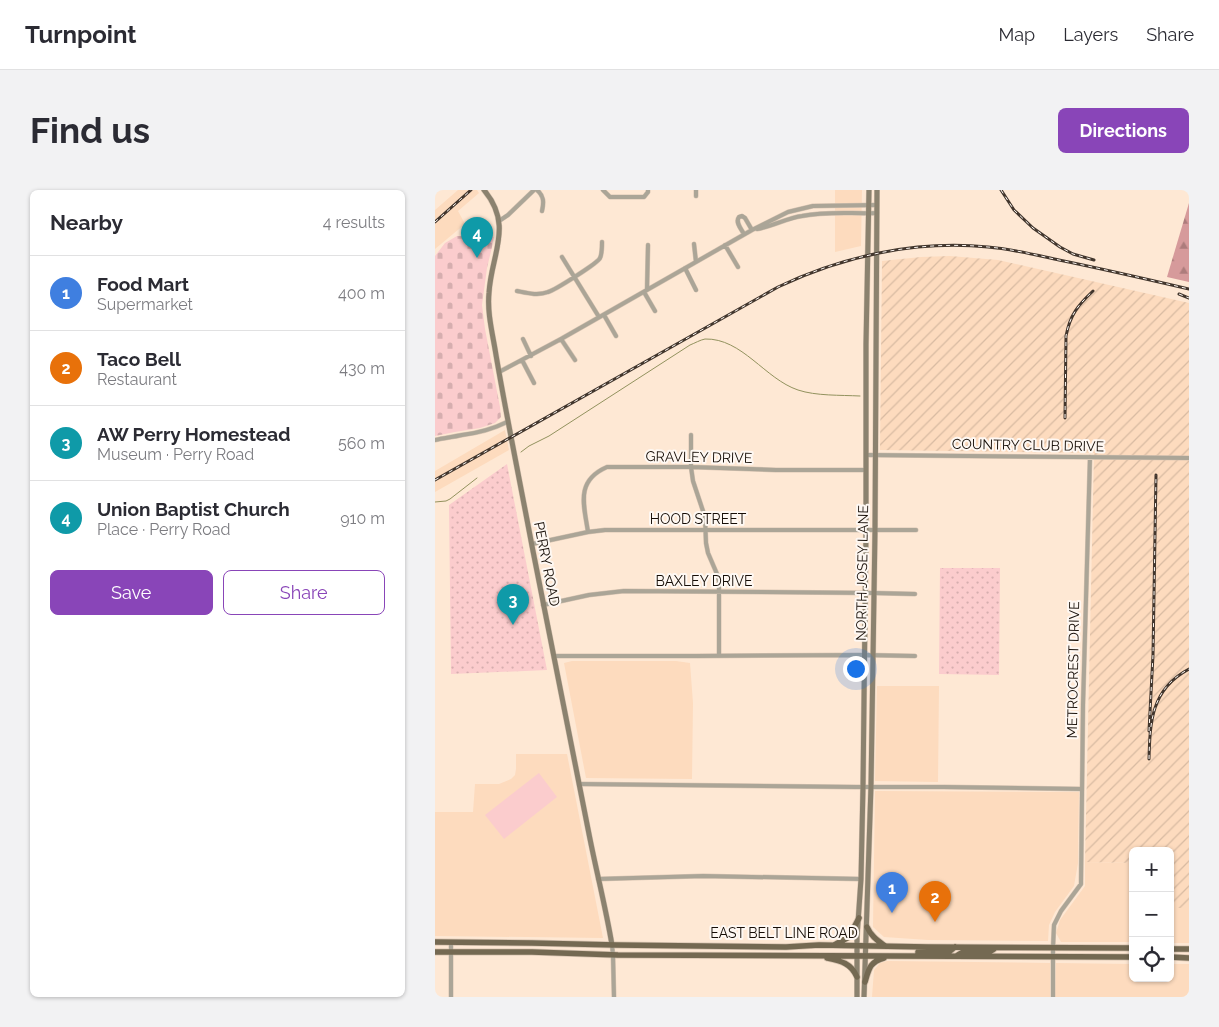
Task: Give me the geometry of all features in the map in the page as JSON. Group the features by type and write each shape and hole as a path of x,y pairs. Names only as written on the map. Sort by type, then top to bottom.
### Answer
{"main road":[{"name":"PERRY ROAD","path":"484,190 493,202 499,220 499,235 489,285 489,314 507,422 612,945"},
{"name":"NORTH JOSEY LANE","path":"857,997 863,787 869,190"},
{"name":"NORTH JOSEY LANE","path":"864,997 871,786 877,190"},
{"path":"834,945 849,937 859,918"},
{"path":"867,927 875,939 885,946"},
{"name":"EAST BELT LINE ROAD","path":"435,942 786,947 857,945 1129,948"},
{"path":"906,956 918,952 949,952 955,947"},
{"path":"956,956 965,951 991,951 999,947"},
{"path":"1174,949 1189,949"},
{"name":"EAST BELT LINE ROAD","path":"435,952 532,952 613,955 1129,957"},
{"path":"820,956 845,962 857,977"},
{"path":"865,982 873,962 890,956"},
{"path":"1174,958 1189,958"}],"street":[{"path":"499,220 508,215 535,190 542,194 544,203 542,211"},
{"path":"603,190 609,197 626,198 644,197 648,190"},
{"path":"696,190 696,196"},
{"path":"499,372 599,318 752,230 788,212 813,206 877,205"},
{"path":"752,230 812,214 877,214"},
{"path":"745,234 737,222 739,217 745,218 752,230"},
{"path":"517,291 534,294 548,292 598,261 601,257 602,242"},
{"path":"694,244 696,262"},
{"path":"648,245 645,291 655,312"},
{"path":"725,245 738,267"},
{"path":"562,257 599,318"},
{"path":"685,268 696,290"},
{"path":"604,315 616,336"},
{"path":"523,339 531,356"},
{"path":"561,339 575,360"},
{"path":"522,360 534,383"},
{"path":"435,440 480,432 507,422"},
{"path":"691,435 691,467 696,491 705,517 708,553 717,574 719,592 719,656"},
{"name":"COUNTRY CLUB DRIVE","path":"867,455 1189,458"},
{"name":"METROCREST DRIVE","path":"1053,948 1054,924 1081,884 1089,457"},
{"name":"GRAVLEY DRIVE","path":"588,532 583,494 585,487 588,481 599,471 607,467 867,470"},
{"name":"HOOD STREET","path":"531,544 605,530 916,530"},
{"name":"BAXLEY DRIVE","path":"543,605 609,592 915,594"},
{"path":"553,656 864,654 915,656"},
{"path":"579,784 1082,789"},
{"path":"598,879 703,876 861,879"},
{"path":"451,942 451,997"},
{"path":"612,945 613,997"},
{"path":"1053,948 1053,997"}],"shaded area":[{"path":"458,190 477,190 479,193 458,211 465,224 435,249 435,210"},
{"path":"835,190 862,190 861,246 835,252"},
{"path":"950,256 998,260 1189,303 1189,908 1174,908 1174,847 1129,847 1129,863 1085,862 1094,453 880,450 882,261"},
{"path":"505,430 509,450 435,492 435,471"},
{"path":"572,661 676,661 690,663 693,703 692,779 586,778 564,663"},
{"path":"877,686 939,686 938,782 875,781"},
{"path":"516,754 567,754 603,938 435,936 435,812 473,812 475,784 499,784 511,779 515,775"},
{"path":"875,791 1079,792 1078,863 1074,886 1055,912 1049,925 1048,941 928,940 884,937 873,927"},
{"path":"1085,862 1129,863 1129,942 1061,942 1056,933 1060,920 1085,886"},
{"path":"1174,908 1189,908 1189,943 1174,943"},
{"path":"887,961 1050,963 1050,997 872,997 874,970 880,963"},
{"path":"1056,963 1129,964 1129,982 1174,982 1174,964 1189,964 1189,997 1055,997"}],"green space":[{"path":"1189,203 1189,282 1167,277"},
{"path":"457,236 494,237 487,268 482,305 501,417 495,423 480,428 435,436 435,256 445,243"},
{"path":"507,464 547,670 451,674 449,505"},
{"path":"940,568 1000,568 999,675 939,674"},
{"path":"539,773 557,797 504,839 485,815"}],"waterway":[{"path":"521,452 690,345 705,339 718,340 731,345 786,385 798,390 820,394 860,396"},
{"path":"435,502 450,499 477,478"}],"railway":[{"path":"435,222 471,190"},
{"path":"1001,190 1014,210 1033,228 1073,254 1094,260"},
{"path":"435,480 778,287 803,276 854,259 907,248 961,245 988,247 1033,254 1189,289"},
{"path":"1065,418 1066,336 1075,311 1093,291"},
{"path":"1179,294 1189,298"},
{"path":"1149,731 1153,655 1156,475"},
{"path":"1149,759 1150,732 1155,708 1167,686 1176,677 1189,669"}],"place":[{"name":"Union Baptist Church","path":"477,258"},
{"name":"AW Perry Homestead","path":"513,625"},
{"name":"Food Mart","path":"892,913"},
{"name":"Taco Bell","path":"935,922"}]}
